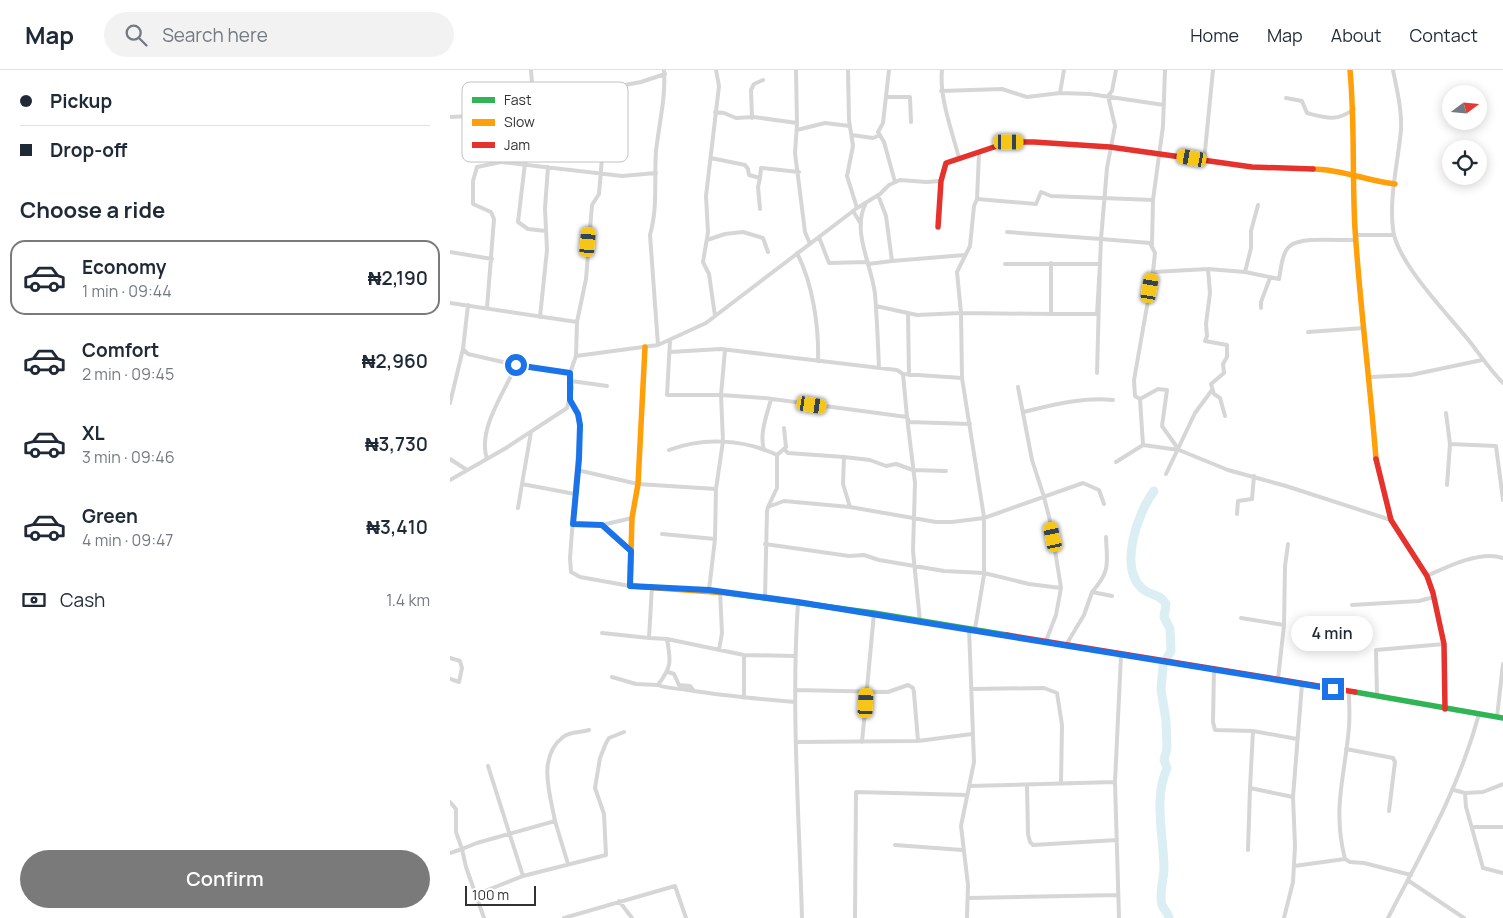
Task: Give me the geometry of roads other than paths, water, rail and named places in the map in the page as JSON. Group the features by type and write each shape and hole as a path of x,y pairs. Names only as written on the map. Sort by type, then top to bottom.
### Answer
{"street":[{"path":"715,316 709,274 703,262 707,240 706,196 719,86 716,70"},
{"path":"796,70 797,130 795,153 799,172 805,232 810,244"},
{"path":"848,70 850,126 853,146 847,176 857,208"},
{"path":"889,70 883,123 878,132 884,142 895,182"},
{"path":"942,70 942,91 959,158"},
{"path":"1060,93 1064,70"},
{"path":"1108,96 1112,91 1116,70"},
{"path":"1140,399 1135,396 1134,385 1155,253 1152,245 1152,200 1164,105 1165,70"},
{"path":"1204,160 1213,70"},
{"path":"1350,70 1354,110 1352,176 1357,238 1358,284 1370,377 1377,468 1390,520 1427,576 1434,597 1444,644 1445,709"},
{"path":"1393,70 1399,101 1401,130 1395,184 1394,235 1411,267 1482,360 1503,383"},
{"path":"628,84 641,82 665,72 654,220 650,235 658,346"},
{"path":"752,118 750,90 754,84 763,80"},
{"path":"942,91 1002,89 1027,97 1060,93 1108,96 1164,105"},
{"path":"1097,373 1104,199 1110,148 1116,126 1108,96"},
{"path":"887,97 910,97 911,122"},
{"path":"1286,98 1302,101 1307,113 1333,119 1354,110"},
{"path":"715,112 724,113 736,118 797,123"},
{"path":"797,130 825,123 850,126"},
{"path":"852,135 873,138 880,135"},
{"path":"938,227 941,181 946,163 1009,142 1110,148 1252,167 1328,170 1375,182 1395,184"},
{"path":"968,918 968,898 962,850 962,819 974,762 972,734 972,629 984,573 984,518 962,378 961,313 957,272 972,238 973,212 977,199 979,153"},
{"path":"711,158 745,166 748,168 748,175 760,178"},
{"path":"487,308 494,219 491,212 473,204 474,176 478,167 501,162 602,174 637,176 656,173"},
{"path":"526,162 518,222 528,229 546,231"},
{"path":"450,480 563,412 570,400 570,373 576,356 577,322 586,279 592,205 599,194 602,162"},
{"path":"540,317 548,168"},
{"path":"760,209 758,187 761,168 799,172"},
{"path":"576,356 658,346 670,341 715,316 857,208 878,195 888,185 900,180 941,181"},
{"path":"977,199 1036,204 1041,192 1051,196 1152,200"},
{"path":"878,195 886,216 892,261"},
{"path":"866,203 862,209 861,224 876,306 879,368"},
{"path":"1245,272 1251,248 1251,231 1258,205"},
{"path":"853,212 861,224"},
{"path":"1007,232 1148,242 1152,245"},
{"path":"707,240 725,234 751,234 763,238 768,252"},
{"path":"1153,272 1208,269 1245,272 1279,279 1284,254 1289,246 1294,243 1394,235"},
{"path":"819,237 830,262 868,263 965,255"},
{"path":"450,252 492,259"},
{"path":"798,253 804,266 817,317 818,361"},
{"path":"1051,263 1051,314"},
{"path":"1005,264 1100,264"},
{"path":"876,306 908,314 926,316 961,313 1097,314 1100,264"},
{"path":"1208,269 1210,293 1206,324 1207,336 1204,340 1227,345 1227,357 1222,364 1224,373 1211,384 1212,390 1220,398 1225,416"},
{"path":"1261,308 1261,302 1270,278"},
{"path":"450,302 577,322"},
{"path":"450,403 463,349 468,305"},
{"path":"908,314 909,375"},
{"path":"1308,332 1364,328"},
{"path":"670,341 667,395 721,395 771,399 907,417"},
{"path":"630,586 632,518 638,484 645,347"},
{"path":"463,349 468,354 516,365 570,373"},
{"path":"709,590 715,539 716,488 723,441 721,395 725,350"},
{"path":"670,352 725,350 897,370 909,375 962,378"},
{"path":"1370,377 1411,375 1482,360"},
{"path":"487,459 484,447 488,427 516,365"},
{"path":"903,374 915,483 913,517 914,565 920,621"},
{"path":"571,381 607,386"},
{"path":"1018,387 1032,460 1044,497 1056,549 1061,588 1056,615 1046,642"},
{"path":"1140,399 1158,389 1167,390 1162,426 1179,450"},
{"path":"1166,474 1195,413 1212,390"},
{"path":"1023,412 1073,401 1096,398 1113,400"},
{"path":"764,450 761,441 762,431 771,399"},
{"path":"1140,399 1143,445"},
{"path":"570,400 578,414 580,425 571,572 580,577 630,586 720,591 874,613 1120,655 1214,668 1500,718 1503,664"},
{"path":"1446,413 1450,444 1448,485"},
{"path":"907,417 909,422 970,424"},
{"path":"784,428 785,450"},
{"path":"518,508 532,431"},
{"path":"669,450 689,442 723,441 764,450 777,455"},
{"path":"1450,444 1496,446 1503,500"},
{"path":"1116,462 1143,445 1179,450 1228,470 1254,476 1390,520"},
{"path":"777,455 785,450"},
{"path":"785,450 788,453 870,460 886,466 896,464 913,470 946,471"},
{"path":"765,597 765,544 768,507 777,488 777,455"},
{"path":"844,457 843,484 850,507"},
{"path":"450,459 467,470"},
{"path":"577,470 638,484 716,488"},
{"path":"1237,514 1238,501 1252,499 1254,476"},
{"path":"768,507 784,501 850,507 945,522 984,518 1083,483 1099,490 1104,504"},
{"path":"522,484 575,494"},
{"path":"573,524 602,525 632,518"},
{"path":"602,525 631,551"},
{"path":"662,534 715,539"},
{"path":"1066,645 1084,615 1092,592 1104,579 1107,569 1106,537"},
{"path":"765,544 849,556 864,555 879,560 944,571 984,573 1029,584 1061,588"},
{"path":"1278,679 1284,625 1285,566 1288,544"},
{"path":"1427,576 1462,561 1493,556 1503,558"},
{"path":"649,638 652,586"},
{"path":"719,650 722,633 720,591"},
{"path":"1092,592 1112,596"},
{"path":"1352,605 1434,597"},
{"path":"798,602 794,656 802,918"},
{"path":"862,742 874,613"},
{"path":"1242,618 1284,625"},
{"path":"602,633 667,639 744,655 794,656"},
{"path":"658,685 668,672 671,650 667,639"},
{"path":"1377,697 1376,650 1444,644"},
{"path":"744,655 744,698"},
{"path":"1119,918 1115,782 1120,655"},
{"path":"450,658 460,662 462,668 459,682 450,679"},
{"path":"1214,668 1213,726 1216,730 1253,731 1297,739"},
{"path":"668,672 674,674 679,685 690,686 694,691"},
{"path":"612,677 636,684 658,685 666,688 744,698 795,702"},
{"path":"1284,918 1293,882 1293,797 1302,684"},
{"path":"796,690 866,690 888,692 908,685 913,688 918,741"},
{"path":"972,688 1044,688 1057,693 1062,724 1061,782"},
{"path":"1349,692 1349,726 1338,804 1339,828 1345,858 1350,862 1364,863 1411,876"},
{"path":"1388,918 1409,881 1454,790 1468,754 1479,714"},
{"path":"568,864 555,821 547,771 550,752 563,737 575,732 582,733 589,730"},
{"path":"1248,850 1253,731"},
{"path":"475,895 523,876 606,853 604,814 595,788 600,758 606,743 609,738 624,732"},
{"path":"796,742 918,741 972,734"},
{"path":"1346,749 1393,758 1395,762 1388,811"},
{"path":"488,766 523,876"},
{"path":"970,786 1115,782"},
{"path":"1027,784 1028,834 1030,842 1034,845 1117,840"},
{"path":"1454,790 1465,793 1483,792 1503,784"},
{"path":"1250,788 1293,797"},
{"path":"855,918 856,792 967,794"},
{"path":"1465,793 1466,808 1483,868 1503,873"},
{"path":"450,802 456,809 456,832 484,918"},
{"path":"450,853 555,821"},
{"path":"1472,827 1503,826"},
{"path":"895,845 962,850"},
{"path":"1294,866 1345,858"},
{"path":"1409,881 1464,918"},
{"path":"564,918 675,886 686,918"},
{"path":"968,898 1118,895"},
{"path":"618,901 632,918"}],"waterway":[{"path":"1154,491 1142,512 1133,540 1132,569 1136,581 1144,590 1161,598 1166,604 1164,617 1170,629 1171,651 1167,658"},
{"path":"1163,666 1161,689 1166,721 1167,748 1164,760 1167,768 1163,780 1160,805 1164,857 1161,897 1162,905 1169,918"}]}
